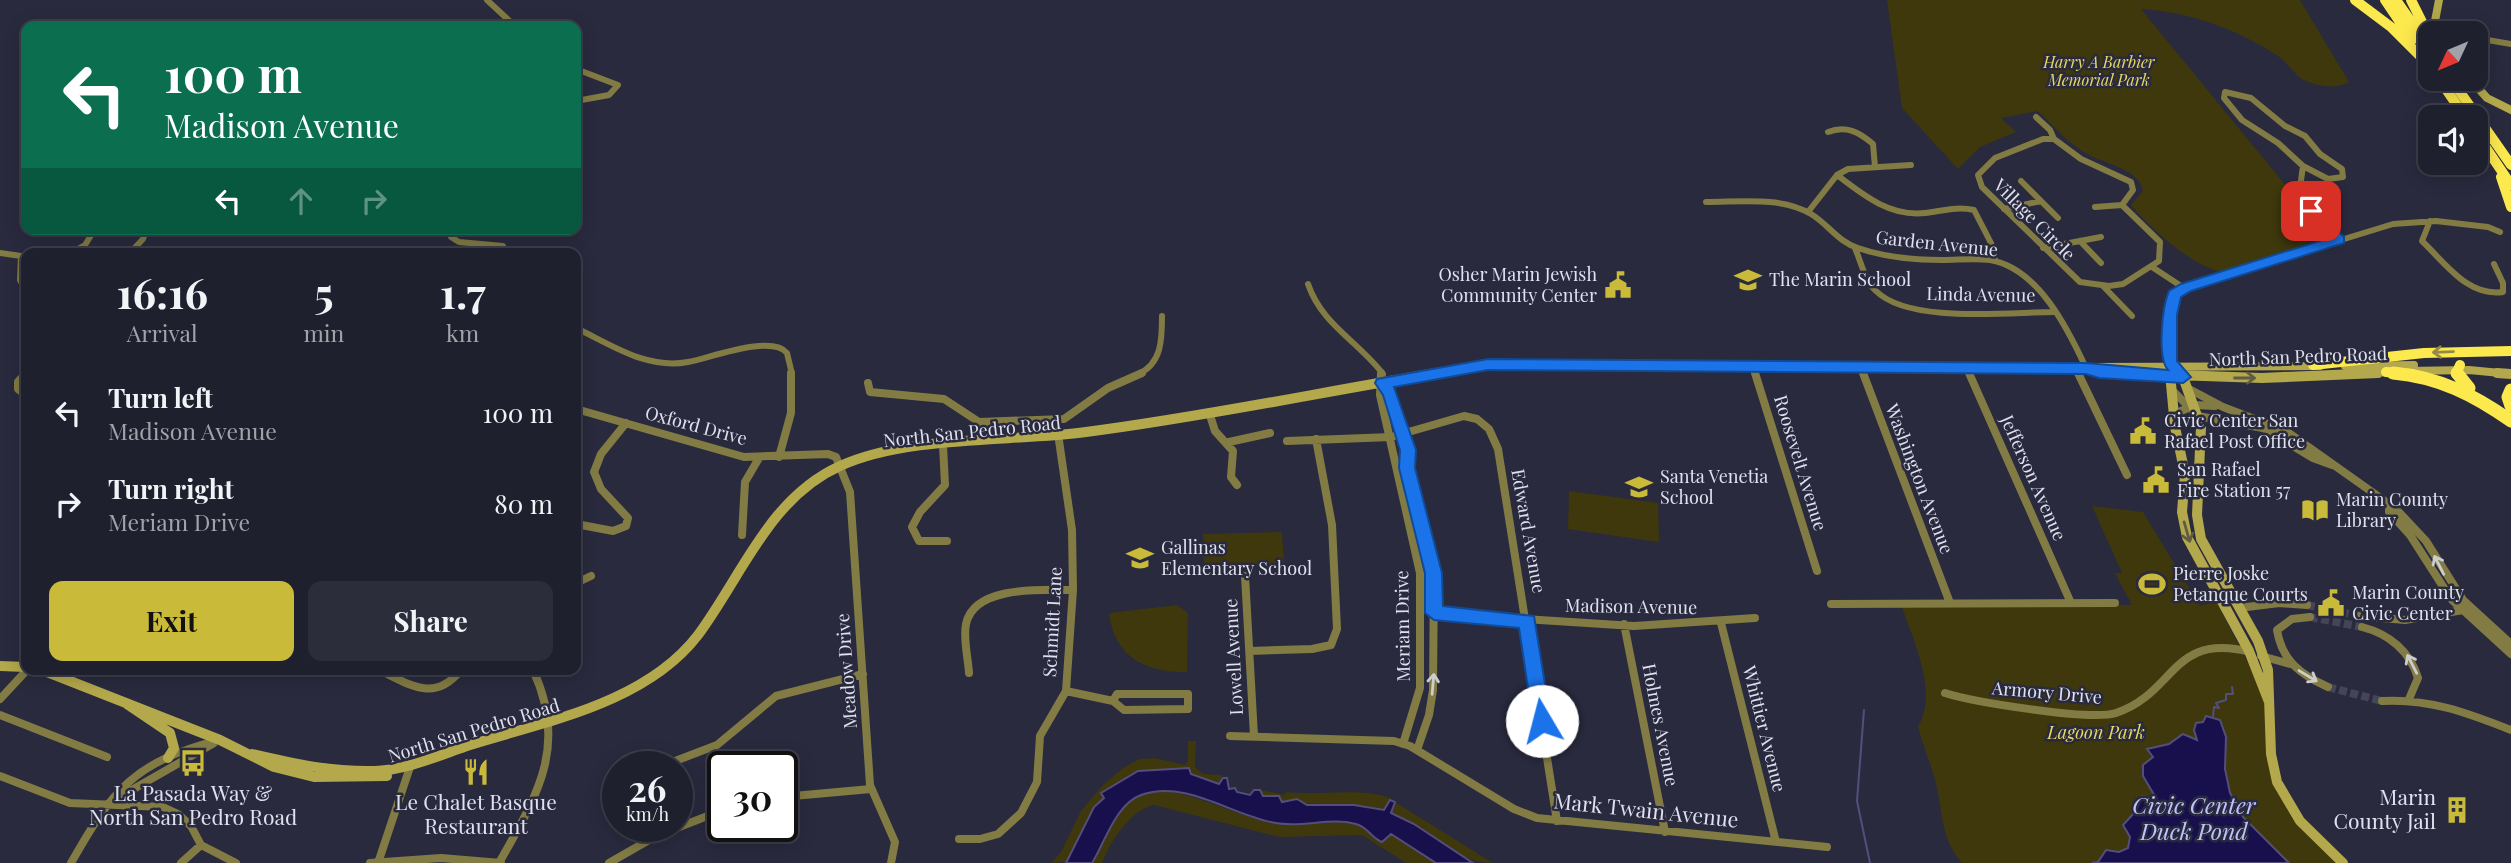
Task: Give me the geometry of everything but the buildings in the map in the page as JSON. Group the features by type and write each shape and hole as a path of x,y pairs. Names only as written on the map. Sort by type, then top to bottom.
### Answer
{"highway":[{"path":"2355,0 2391,27 2418,54"},
{"path":"2385,0 2418,48"},
{"path":"2396,0 2418,31"},
{"path":"2411,0 2421,21"},
{"path":"2459,91 2511,165"},
{"path":"2488,150 2511,185"},
{"path":"2497,163 2511,207"},
{"path":"2313,365 2424,353 2511,351"},
{"path":"2458,367 2462,383 2511,421"},
{"path":"2386,372 2422,375 2442,380 2470,393 2511,421"},
{"path":"2511,390 2508,397 2511,407"}],"main road":[{"path":"2435,21 2439,0"},
{"path":"2480,91 2484,96 2511,110"},
{"name":"North San Pedro Road","path":"54,675 220,740 274,767 314,777 377,778 548,723 597,705 639,684 678,657 697,636 779,512 803,488 842,468 894,449 1058,439 1488,364 2081,368 2170,372 2313,365 2458,367 2511,372"},
{"name":"North San Pedro Road","path":"2170,372 2183,377 2386,372 2458,367"},
{"path":"2170,372 2174,414 2185,474 2182,506 2185,530 2195,555 2249,651 2271,709"},
{"path":"2183,377 2201,429 2197,448 2199,533 2265,657 2271,685 2271,754 2282,792 2309,830 2343,863"},
{"path":"0,666 21,668"},
{"path":"127,704 138,715 172,733 176,750 168,758"}],"street":[{"path":"487,0 510,21"},
{"path":"2488,40 2511,44"},
{"path":"581,71 618,85 609,95 581,100"},
{"path":"2230,92 2251,98 2278,121 2305,136 2344,173 2336,180 2328,179 2303,166 2278,143 2242,120 2222,95 2230,92"},
{"path":"2036,117 2050,130 2054,139 2081,159 2131,182 2133,190 2122,205"},
{"path":"1828,132 1838,127 1861,133 1873,144 1875,167"},
{"name":"Village Circle","path":"2054,139 2043,139 1995,158 1978,176 1982,187 2080,282 2102,286"},
{"path":"1706,202 1779,204 1808,212 1837,175 1848,169 1910,165"},
{"path":"2303,166 2299,195 2339,240"},
{"path":"1837,175 1875,204 1901,213 1923,214 1957,206 1975,210 1991,243 1995,260"},
{"path":"2021,181 2058,218"},
{"path":"2004,209 2041,201"},
{"path":"2095,207 2122,205 2160,242 2159,261 2123,284 2102,286"},
{"name":"Garden Avenue","path":"1808,212 1831,236 1855,248 1899,257 1995,260 2027,279 2054,312 2079,351 2081,368 2127,475"},
{"path":"2430,221 2421,236 2424,244 2471,288 2484,293 2501,293 2504,286 2494,264"},
{"path":"2170,372 2171,306 2181,289 2393,224 2430,221 2488,227 2500,232"},
{"path":"451,235 458,242 504,248"},
{"path":"2043,248 2101,237"},
{"path":"2080,241 2101,263"},
{"name":"Linda Avenue","path":"1855,248 1871,286 1877,294 1895,304 1917,310 2054,312"},
{"path":"0,253 21,256 21,283"},
{"path":"2149,268 2181,289"},
{"path":"1308,284 1319,313 1376,362 1383,375 1383,383"},
{"path":"2102,286 2132,316"},
{"path":"869,383 870,392 883,396 948,401 979,422 1056,420 1075,413 1108,388 1148,370 1162,346 1162,316"},
{"path":"581,330 659,364 688,363 755,346 778,346 783,349 789,358 794,388 791,421 779,457"},
{"name":"Roosevelt Avenue","path":"1753,365 1817,571"},
{"name":"Washington Avenue","path":"1861,366 1950,603"},
{"name":"Jefferson Avenue","path":"1967,367 2071,603"},
{"name":"Meriam Drive","path":"1383,383 1390,394 1404,434 1408,450 1407,468 1431,554 1434,613 1433,690 1429,715 1416,750"},
{"name":"Meriam Drive","path":"1383,383 1380,395 1416,545 1422,612 1420,688 1403,744"},
{"path":"2188,389 2223,407 2283,429 2396,509 2416,528 2445,576 2471,609 2511,644"},
{"path":"2172,390 2193,410 2263,428 2317,461 2332,466"},
{"path":"2174,414 2223,407"},
{"name":"Oxford Drive","path":"581,410 759,458 832,454 842,468"},
{"path":"1210,414 1215,431 1228,442 1233,451 1231,477 1237,485"},
{"name":"Edward Avenue","path":"1404,434 1464,416 1477,419 1489,429 1498,449 1557,821"},
{"name":"Schmidt Lane","path":"959,839 981,839 998,834 1021,813 1037,782 1040,736 1066,691 1073,590 1072,530 1056,420"},
{"path":"581,525 612,531 626,526 628,518 625,512 600,488 595,477 600,453 625,423"},
{"path":"1228,442 1270,433"},
{"path":"1287,441 1391,437 1404,434"},
{"path":"1250,651 1331,645 1336,629 1332,526 1316,439"},
{"path":"943,448 943,489 916,516 910,528 912,536 919,541 947,541"},
{"path":"742,535 746,482 759,458"},
{"name":"Meadow Drive","path":"842,468 850,492 871,789 896,838 891,863"},
{"path":"2389,506 2389,512 2413,536 2435,577 2461,610 2511,654"},
{"path":"581,581 591,576"},
{"name":"Lowell Avenue","path":"1245,576 1254,736"},
{"path":"969,673 966,623 969,612 977,605 986,598 1024,592 1073,590"},
{"path":"1831,604 2115,603"},
{"path":"2226,610 2279,603 2308,605"},
{"path":"2359,616 2393,620 2471,609"},
{"name":"Madison Avenue","path":"1422,612 1527,621 1624,624 1721,623 1755,618"},
{"path":"2290,664 2281,649 2277,630 2291,618 2310,617"},
{"path":"2386,637 2385,626 2393,620"},
{"name":"Whittier Avenue","path":"1721,623 1776,842"},
{"name":"Holmes Avenue","path":"1624,624 1665,832"},
{"path":"2362,627 2386,637 2403,650 2415,667 2417,684 2409,699"},
{"name":"Armory Drive","path":"1945,693 1993,706 2110,714 2132,704 2196,650 2227,646 2290,664 2328,687"},
{"path":"693,754 717,744 776,696 863,674"},
{"path":"0,699 22,675"},
{"path":"387,675 404,685 425,690 447,683 456,675"},
{"path":"370,863 441,858 500,863 544,783 550,763 548,723 534,675"},
{"path":"1066,691 1113,701 1124,710 1188,709 1188,694 1117,694 1113,701"},
{"path":"2382,701 2409,699 2439,705 2460,710 2511,730"},
{"path":"0,715 107,757"},
{"name":"Mark Twain Avenue","path":"1230,736 1403,744 1514,809 1557,821 1827,847"},
{"path":"71,863 97,816 122,787 168,758 191,747 220,740"},
{"path":"108,804 220,740"},
{"path":"378,863 410,767"},
{"path":"0,776 67,802 91,806 108,804 175,810 191,823 201,845 236,863"},
{"path":"798,796 871,789"},
{"path":"609,863 656,836 707,816"},
{"path":"181,863 201,845"}],"green space":[{"name":"Harry A Barbier Memorial Park","path":"1887,0 2300,0 2349,82 2331,86 2313,84 2299,77 2278,56 2230,30 2195,18 2141,9 2314,220 2289,226 2313,248 2243,272 2221,272 2207,267 2177,249 2131,205 2143,191 2135,177 2082,151 2038,111 2001,118 2016,132 1980,147 1958,169 1902,108"},
{"path":"1569,491 1658,503 1659,542 1568,529"},
{"name":"Lagoon Park","path":"2092,506 2143,512 2200,606 2216,601 2264,694 2282,792 2343,863 1962,863 1955,854 1943,824 1935,780 1918,726 1924,713 1925,683 1922,666 1901,605 2132,605 2115,573 2122,573"},
{"path":"1282,532 1284,565 1204,568 1203,534"},
{"path":"1177,605 1188,613 1187,672 1172,672 1146,665 1125,651 1112,628 1109,613"},
{"path":"1188,741 1196,741 1195,767 1203,774 1222,775 1222,783 1196,777 1189,769 1138,771 1094,807 1066,862 1051,863 1061,852 1081,811 1103,785 1139,759 1155,758 1185,765 1188,761"},
{"path":"1260,790 1285,795 1286,792 1352,792 1391,798 1384,810 1367,806 1281,802 1281,799 1263,796"},
{"path":"1168,791 1273,823 1350,823 1363,827 1381,842 1391,834 1436,863 1406,863 1362,835 1279,837 1154,805 1129,820 1116,836 1102,863 1092,863 1111,825 1131,800 1140,795"},
{"path":"1395,802 1493,863 1479,862 1440,844 1391,813"}],"water":[{"name":"Civic Center Duck Pond","path":"2206,716 2220,720 2226,737 2225,769 2230,793 2243,817 2289,863 2092,863 2098,862 2106,850 2119,852 2128,848 2130,837 2123,825 2136,811 2142,796 2156,798 2143,776 2143,765 2153,757 2147,749 2169,744 2183,734 2197,740 2194,730 2196,723 2203,722"},
{"path":"1189,768 1191,774 1219,784 1223,778 1227,778 1229,789 1235,788 1237,792 1250,795 1254,790 1260,790 1263,796 1279,796 1282,802 1297,799 1307,805 1354,805 1384,810 1390,800 1395,802 1391,813 1414,824 1473,863 1436,863 1391,834 1382,842 1356,824 1276,823 1192,795 1158,791 1141,795 1125,806 1112,824 1092,863 1066,863 1094,807 1104,798 1101,793 1138,771"}],"waterway":[{"path":"2213,717 2214,707 2219,708 2216,703 2226,700 2226,694 2233,694 2232,687"},
{"path":"1864,710 1857,801 1870,863"}],"tunnel":[{"path":"2307,605 2359,616"},
{"path":"2310,617 2362,627"},
{"path":"2328,687 2382,701"}],"place":[{"name":"The Marin School","path":"1748,280"},
{"name":"Osher Marin Jewish Community Center","path":"1618,285"},
{"name":"Civic Center San Rafael Post Office","path":"2143,431"},
{"name":"San Rafael Fire Station 57","path":"2156,480"},
{"name":"Santa Venetia School","path":"1639,487"},
{"name":"Marin County Library","path":"2315,510"},
{"name":"Gallinas Elementary School","path":"1140,558"},
{"name":"Pierre Joske Petanque Courts","path":"2152,584"},
{"name":"Marin County Civic Center","path":"2331,603"},
{"name":"La Pasada Way & North San Pedro Road","path":"193,763"},
{"name":"Le Chalet Basque Restaurant","path":"476,772"},
{"name":"Marin County Jail","path":"2457,810"}],"route":[{"path":"1542,721 1527,621 1434,613 1431,554 1419,520 1407,468 1408,450 1390,394 1383,383 1488,364 2086,368 2099,372 2183,377 2170,363 2170,315 2174,295 2186,287 2339,240 2311,211"}]}
